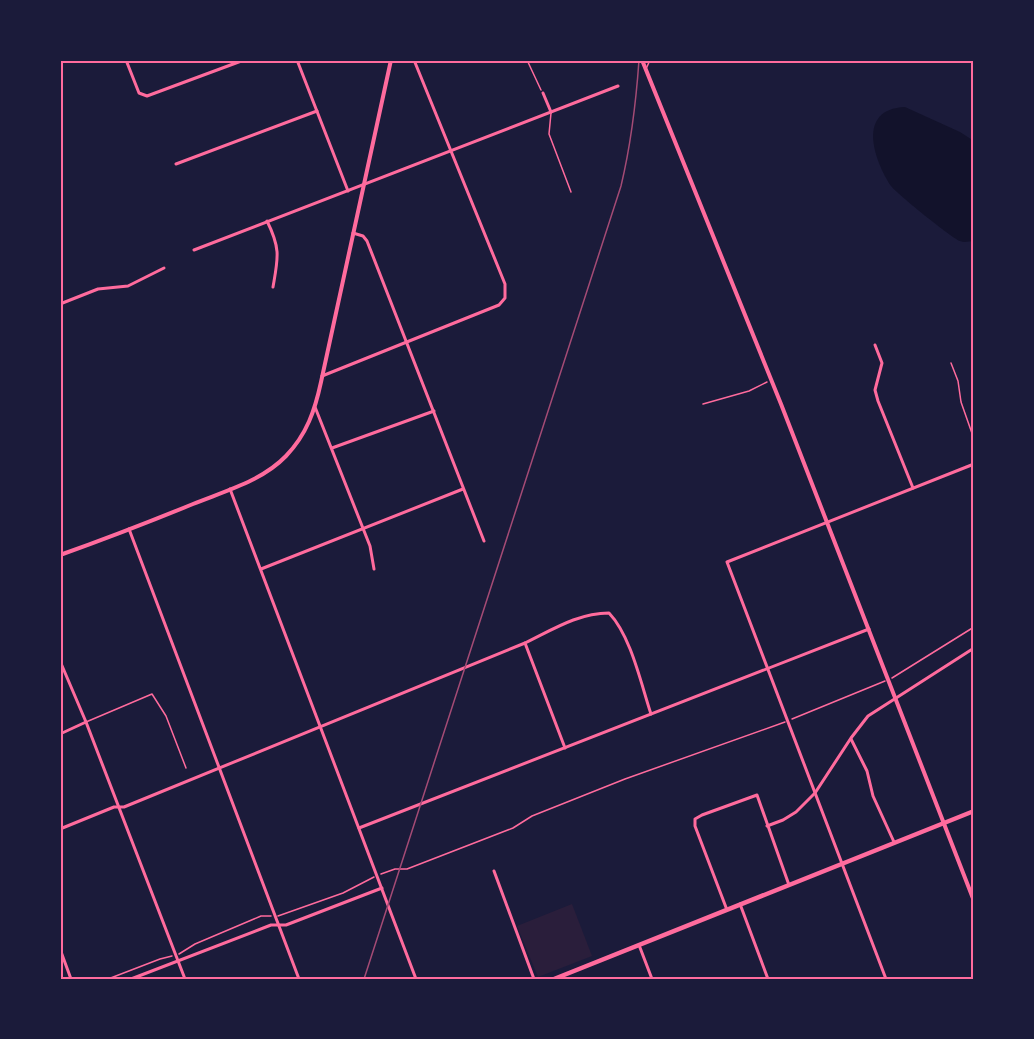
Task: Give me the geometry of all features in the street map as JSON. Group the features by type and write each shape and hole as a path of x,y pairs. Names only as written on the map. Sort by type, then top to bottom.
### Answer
{"main road":[{"path":"554,979 974,811"}],"street":[{"path":"126,60 142,95 147,96 244,60"},
{"path":"297,60 348,191"},
{"path":"60,555 230,489 265,473 285,457 303,434 315,407 391,60"},
{"path":"322,376 499,305 505,298 505,284 414,60"},
{"path":"642,60 771,380 974,901"},
{"path":"194,250 618,86"},
{"path":"543,93 552,112"},
{"path":"177,164 317,111"},
{"path":"267,221 275,238 278,254 273,287"},
{"path":"353,233 363,236 367,241 484,541"},
{"path":"60,304 98,289 128,286 164,268"},
{"path":"875,345 882,363 875,390 913,488"},
{"path":"315,407 373,556 374,569"},
{"path":"332,448 435,411"},
{"path":"886,979 727,562 974,464"},
{"path":"230,489 416,979"},
{"path":"261,569 464,489"},
{"path":"129,529 299,979"},
{"path":"60,829 114,807 124,807 525,643 576,618 597,613 609,613 617,621 634,660 651,714"},
{"path":"359,828 869,629"},
{"path":"525,643 566,748"},
{"path":"767,826 796,812 815,793 868,716 974,648"},
{"path":"60,661 86,722 185,979"},
{"path":"60,734 86,722"},
{"path":"851,738 867,771 873,796 894,842"},
{"path":"727,910 694,826 696,819 702,815 757,795 789,885"},
{"path":"494,871 534,979"},
{"path":"131,979 271,925 286,925 382,888"},
{"path":"740,904 768,979"},
{"path":"639,945 652,979"},
{"path":"60,949 71,979"}],"lane":[{"path":"646,70 650,60"},
{"path":"552,112 549,134 571,192"},
{"path":"86,722 152,694 166,716 186,768"}],"path":[{"path":"527,60 543,93"},
{"path":"951,363 974,439"},
{"path":"703,404 749,391 771,380"},
{"path":"108,979 176,955 195,944 261,916 276,917 343,893 377,875 395,869 407,869 513,828 532,816 625,779 788,721 889,680 974,627"}],"shaded area":[{"path":"905,107 960,132 974,141 974,241 962,242 947,233 895,190 885,175 875,150 873,138 875,126 880,117 890,110"},
{"path":"572,904 592,956 538,977 517,926"}],"railway":[{"path":"364,979 621,186 633,123 639,60"}]}
